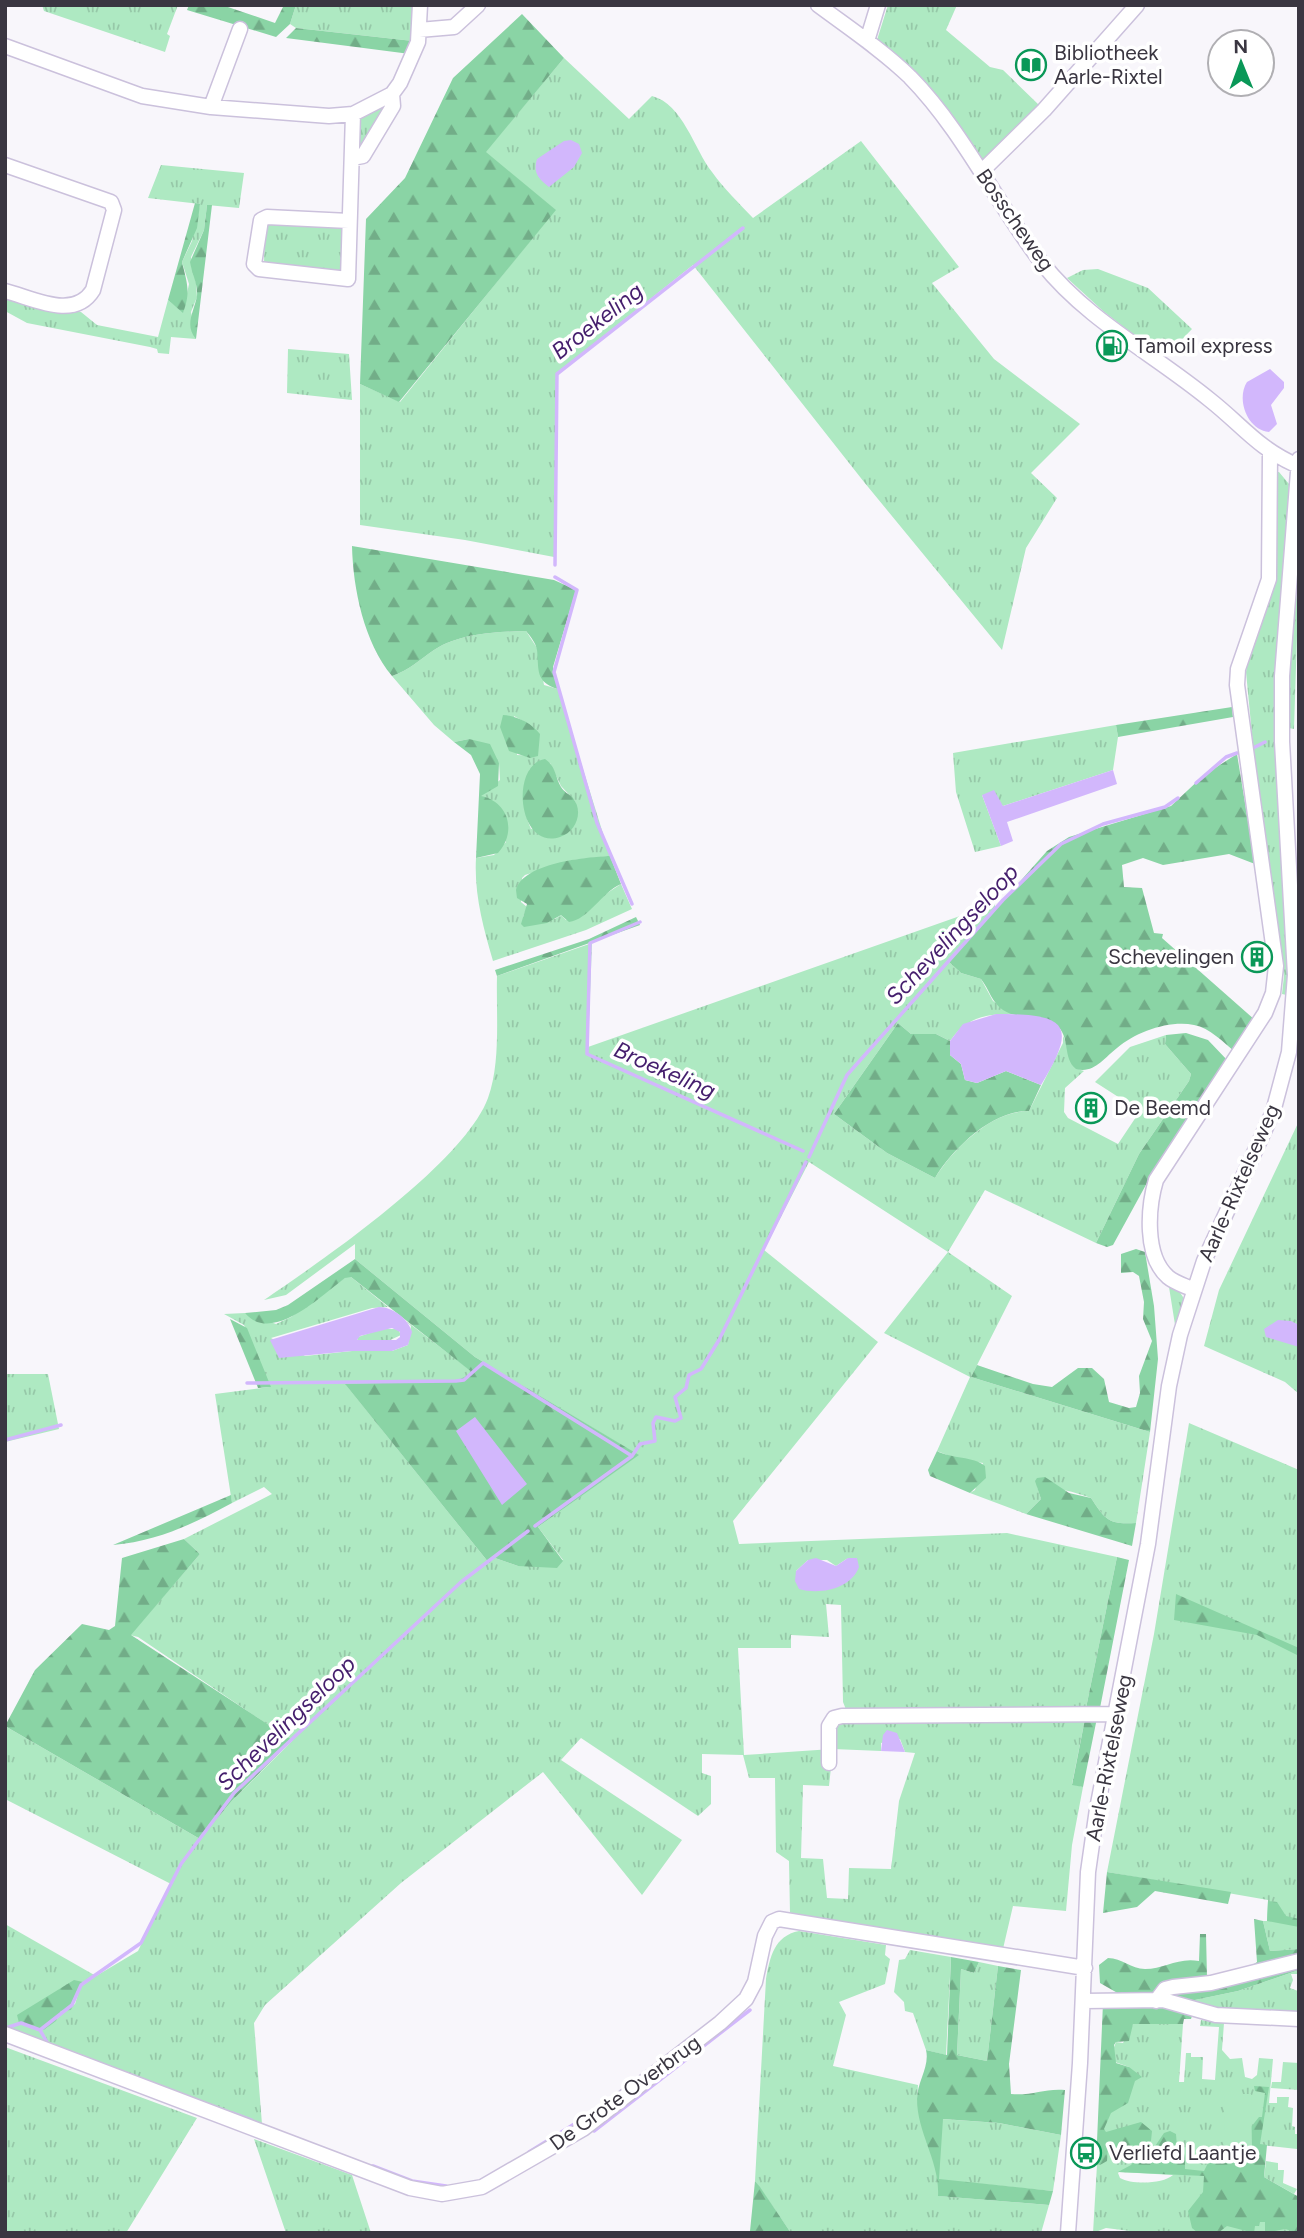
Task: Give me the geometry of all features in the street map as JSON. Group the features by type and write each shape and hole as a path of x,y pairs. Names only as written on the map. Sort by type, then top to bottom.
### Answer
{"street":[{"path":"5,46 142,96 211,107 329,116 353,114 392,94 413,60 419,30 420,5"},
{"path":"419,30 454,27 478,5"},
{"name":"Bosscheweg","path":"818,5 867,41 917,86 981,172 1042,262 1065,288 1140,349 1209,399 1270,454 1298,463"},
{"path":"867,41 878,5"},
{"path":"981,172 1044,110 1137,5"},
{"path":"211,107 240,29"},
{"path":"352,158 363,156 394,106 392,94"},
{"path":"349,221 267,217 261,220 254,264 259,269 348,279 353,114"},
{"path":"5,165 111,202 114,210 93,290 86,301 66,308 5,291"},
{"name":"Aarle-Rixtelseweg","path":"1194,1290 1168,1278 1159,1265 1150,1226 1151,1197 1156,1180 1265,1013 1273,993 1276,966 1244,752 1238,669 1269,579 1270,454"},
{"name":"Aarle-Rixtelseweg","path":"1068,2233 1084,2001 1088,1872 1149,1544 1169,1386 1204,1261 1273,1112 1289,1052 1295,975 1282,742 1285,626 1298,463"},
{"path":"829,1763 829,1727 834,1718 842,1716 1117,1714"},
{"name":"De Grote Overbrug","path":"5,2034 410,2188 456,2193 496,2180 583,2129 720,2023 746,1998 755,1982 765,1936 772,1922 779,1919 1085,1968"},
{"path":"1156,2001 1166,1990 1173,1987 1211,1983 1299,1961"},
{"path":"1084,2001 1177,2002 1216,2015 1299,2019"}],"green space":[{"path":"42,5 178,5 167,34 170,36 165,52 44,11"},
{"path":"189,5 222,5 275,23 284,5 296,5 290,24 276,37 187,10"},
{"path":"296,5 416,5 413,41 296,28 290,24"},
{"path":"888,5 957,5 946,30 990,67 1003,70 1039,105 983,166 912,71 877,40"},
{"path":"522,14 564,58 486,152 556,210 399,402 360,384 366,219 405,178 453,78"},
{"path":"296,28 413,41 410,54 286,38"},
{"path":"564,58 629,119 652,96 672,108 687,128 712,172 753,218 861,141 959,267 932,283 994,359 1080,424 1031,473 1057,498 1026,548 1002,650 864,482 693,265 557,373 554,557 465,540 360,525 360,384 400,402 555,210 485,152"},
{"path":"396,99 397,110 367,162 357,162 359,120"},
{"path":"161,165 244,173 239,208 207,205 204,230 191,257 197,297 191,312 196,339 171,337 169,354 158,353 157,349 150,347 27,323 5,311 5,298 61,312 81,312 97,325 158,337 168,300 183,312 189,284 182,262 192,241 200,204 148,198"},
{"path":"195,203 200,204 197,228 182,262 188,293 183,313 168,300"},
{"path":"207,205 212,205 196,339 190,323 197,292 190,262 204,230"},
{"path":"270,223 336,223 344,228 341,272 264,263 265,227"},
{"path":"1098,269 1148,288 1192,329 1164,358 1103,311 1067,278 1083,270"},
{"path":"288,349 349,354 352,400 287,393"},
{"path":"1275,472 1279,472 1289,484 1277,652 1291,996 1282,994 1284,976 1256,776 1246,672 1250,649 1264,617 1269,592"},
{"path":"352,546 554,580 576,590 553,667 558,689 542,679 536,647 526,631 490,633 455,640 392,676 367,631 355,580"},
{"path":"1299,574 1294,729 1289,728 1289,664"},
{"path":"526,631 537,648 544,685 558,689 610,856 573,860 525,875 522,878 521,902 527,907 523,917 555,919 561,915 566,920 621,884 632,909 586,930 493,961 478,897 476,858 494,855 506,842 480,796 500,780 499,763 469,739 454,742 434,725 392,676 455,640 478,634","holes":["514,716 523,721 538,756 517,755","550,763 561,786 575,801 578,813 531,829 525,807 527,776 530,769"]},
{"path":"1232,707 1233,717 1118,737 1116,725"},
{"path":"503,715 523,721 540,734 538,756 530,758 509,751 500,727"},
{"path":"1116,725 1118,737 1113,770 1003,806 982,795 1001,846 975,852 956,792 953,753"},
{"path":"469,739 490,744 499,763 498,786 481,796 498,804 504,811 508,827 504,845 498,853 476,858 480,774 471,755 454,742"},
{"path":"1237,754 1255,864 1229,854 1163,865 1143,858 1122,865 1124,887 1142,888 1154,933 1163,934 1162,938 1255,1020 1235,1052 1205,1029 1194,1025 1174,1024 1134,1037 1093,1067 1076,1069 1069,1059 1061,1030 1056,1025 1043,1019 1003,1010 996,1004 981,979 961,973 949,962 1047,851 1069,837 1171,806 1204,775"},
{"path":"545,759 553,768 562,789 573,798 578,809 574,826 560,837 546,838 535,831 527,820 523,805 527,775 534,764"},
{"path":"610,856 621,884 589,911 569,922 561,915 547,923 524,927 521,924 527,904 517,898 516,890 530,873 557,863"},
{"path":"994,904 996,908 949,962 961,973 981,979 993,1001 1012,1014 993,1015 969,1022 950,1041 936,1034 911,1034 898,1023 834,1114 887,1153 935,1178 952,1155 975,1133 1001,1117 1029,1111 1063,1043 1063,1036 1071,1061 1084,1071 1065,1088 1064,1112 1068,1118 1118,1144 1138,1114 1137,1109 1095,1082 1130,1047 1166,1035 1165,1044 1191,1074 1189,1081 1139,1154 1096,1243 985,1190 948,1252 809,1162 764,1250 878,1342 733,1521 739,1544 1007,1533 1117,1557 1086,1708 847,1712 843,1702 841,1605 826,1604 829,1637 791,1635 791,1648 738,1648 744,1755 832,1749 838,1723 1085,1719 1072,1784 1083,1787 1072,1845 1066,1911 1013,1906 1002,1953 790,1914 789,1861 776,1852 775,1778 749,1778 743,1755 702,1754 702,1773 711,1776 711,1804 698,1816 581,1738 561,1760 682,1840 642,1895 543,1772 401,1883 265,2005 254,2023 262,2124 5,2028 5,1924 96,1976 138,1951 171,1884 5,1799 5,1726 200,1839 231,1802 292,1741 138,1637 130,1635 200,1554 184,1539 272,1494 264,1487 232,1503 215,1394 270,1387 244,1325 224,1314 245,1313 276,1324 291,1317 346,1277 351,1277 388,1307 372,1308 271,1338 305,1356 352,1351 392,1351 408,1345 411,1326 406,1321 474,1373 455,1381 346,1385 489,1563 495,1558 518,1566 563,1560 538,1527 638,1455 475,1357 355,1259 355,1244 286,1295 264,1300 321,1261 389,1208 422,1180 474,1124 488,1098 495,1069 497,976 592,943 588,1047","holes":["848,1558 819,1591 796,1571 808,1560 827,1560 836,1566","900,1739 905,1752 915,1753 899,1801 891,1869 849,1868 848,1899 827,1898 823,1859 801,1858 803,1785 829,1786 833,1749 881,1751 881,1743","82,1982 75,2004 44,2030 19,2023"]},
{"path":"636,917 640,925 497,976 495,970 589,939"},
{"path":"898,1023 911,1034 936,1034 950,1041 950,1055 961,1064 965,1080 977,1083 1006,1071 1041,1085 1029,1111 1002,1117 975,1133 952,1155 935,1178 887,1153 834,1114"},
{"path":"1186,1033 1208,1040 1228,1061 1159,1161 1113,1245 1107,1247 1096,1243 1139,1154 1189,1081 1191,1074 1165,1044 1166,1035"},
{"path":"1299,1121 1299,1394 1285,1382 1204,1346 1219,1290"},
{"path":"1136,1249 1145,1252 1154,1306 1158,1359 1150,1432 971,1377 977,1365 1033,1384 1052,1387 1078,1368 1092,1368 1104,1379 1109,1402 1129,1408 1136,1407 1140,1393 1139,1376 1152,1341 1143,1319 1144,1302 1139,1276 1133,1272 1121,1273 1121,1254"},
{"path":"948,1252 1012,1296 971,1377 1150,1432 1136,1523 1113,1522 1104,1516 1091,1498 1058,1489 1037,1486 1041,1499 1026,1514 970,1493 975,1490 983,1463 957,1459 937,1451 970,1377 884,1333"},
{"path":"355,1259 475,1357 639,1455 538,1527 563,1561 557,1568 518,1566 495,1558 489,1563 345,1384 455,1381 473,1373 351,1277 345,1278 310,1305 282,1320 269,1323 256,1321 245,1313 276,1310 288,1305"},
{"path":"1169,1287 1179,1291 1185,1300 1176,1331"},
{"path":"230,1319 247,1328 271,1387 258,1388"},
{"path":"382,1329 398,1329 401,1335 386,1342 357,1341 358,1337"},
{"path":"5,1374 48,1374 59,1429 5,1442"},
{"path":"1189,1423 1299,1470 1299,1949 1270,1951 1263,1921 1267,1921 1268,1900 1107,1872 1154,1634"},
{"path":"937,1451 980,1463 985,1466 986,1478 970,1493 930,1476 928,1470"},
{"path":"1045,1477 1069,1493 1091,1498 1100,1511 1113,1522 1136,1523 1132,1546 1026,1514 1041,1499 1035,1481"},
{"path":"231,1495 232,1503 189,1524 145,1540 113,1545"},
{"path":"184,1539 200,1554 131,1635 292,1740 231,1802 200,1839 5,1726 35,1670 82,1624 109,1630 115,1626 122,1558"},
{"path":"1117,1557 1129,1560 1100,1708 1086,1708"},
{"path":"1176,1594 1299,1648 1299,1656 1257,1635 1174,1620"},
{"path":"1097,1718 1083,1787 1072,1785 1085,1719"},
{"path":"1107,1872 1231,1892 1228,1904 1155,1891 1137,1907 1103,1913"},
{"path":"1268,1901 1277,1902 1286,1916 1299,1919 1299,1927 1267,1921"},
{"path":"1254,1919 1263,1921 1270,1951 1299,1949 1299,1970 1238,1991 1190,2001 1121,1995 1100,1983 1099,1965 1108,1958 1145,1969 1184,1961 1199,1961 1200,1934 1206,1934 1207,1977 1251,1966 1257,1962"},
{"path":"799,1931 886,1945 885,1955 890,1959 885,1984 839,2002 846,2015 833,2066 918,2085 917,2099 938,2177 942,2119 999,2123 1061,2135 1053,2191 939,2180 939,2196 1049,2205 1041,2233 791,2233 755,2181 766,1979 772,1955 779,1943"},
{"path":"910,1950 951,1957 946,2055 926,2050 913,2013 905,2011 904,2002 894,1992 899,1960 905,1959"},
{"path":"951,1957 979,1962 974,1973 961,1969 957,2055 987,2061 998,1966 1021,1970 1009,2064 1011,2094 1065,2090 1061,2135 999,2123 943,2119 939,2179 1053,2191 1049,2205 938,2196 936,2171 921,2124 917,2099 926,2062 926,2050 947,2055"},
{"path":"979,1962 998,1966 987,2061 957,2055 961,1969 974,1973"},
{"path":"1299,1970 1299,1974 1291,1974 1293,1980 1290,1988 1298,1991 1299,2015 1220,2011 1190,2001 1238,1991"},
{"path":"74,1980 83,1982 71,2010 61,2011 56,2021 44,2030 19,2023 17,2015"},
{"path":"1103,2003 1161,2004 1192,2016 1191,2019 1184,2019 1183,2024 1133,2024 1129,2041 1116,2042 1114,2045 1116,2063 1129,2067 1142,2077 1135,2081 1128,2103 1111,2113 1104,2129 1106,2132 1141,2122 1152,2131 1151,2141 1139,2148 1132,2145 1124,2149 1108,2147 1107,2161 1100,2165 1096,2164"},
{"path":"1201,2020 1224,2023 1222,2050 1230,2059 1242,2058 1245,2077 1252,2079 1257,2075 1259,2058 1273,2059 1269,2103 1277,2103 1277,2097 1289,2097 1288,2107 1293,2108 1292,2126 1295,2127 1295,2134 1299,2134 1297,2149 1260,2145 1255,2179 1299,2233 1146,2233 1106,2228 1093,2233 1102,2079 1129,2067 1115,2062 1113,2050 1116,2042 1123,2043 1133,2024 1183,2024 1179,2082 1184,2082 1186,2053 1191,2053 1191,2057 1203,2057 1202,2079 1215,2080 1219,2027 1200,2026","holes":["1119,2172 1173,2175 1155,2182 1139,2183 1120,2178"]},
{"path":"5,2047 197,2118 126,2233 5,2233"},
{"path":"1283,2062 1299,2063 1299,2090 1271,2088 1272,2082 1281,2082"},
{"path":"1254,2086 1269,2087 1260,2144 1267,2145 1264,2177 1299,2197 1299,2233 1285,2229 1265,2233 1265,2222 1260,2222 1259,2226 1255,2226 1254,2233 1227,2226 1218,2233 1198,2233 1192,2228 1188,2211 1203,2192 1204,2176 1118,2172 1131,2165 1138,2156 1149,2155 1164,2133 1170,2131 1176,2134 1177,2147 1185,2155 1185,2169 1204,2171 1213,2153 1251,2148 1251,2127 1262,2117 1265,2093 1255,2091"},
{"path":"1224,2094 1251,2094 1252,2148 1225,2149"},
{"path":"254,2139 352,2175 371,2233 286,2233"},
{"path":"1266,2161 1278,2163 1278,2170 1284,2170 1283,2183 1297,2189 1294,2194 1264,2177"},
{"path":"755,2181 760,2187 791,2233 750,2231"}],"shaded area":[{"path":"571,140 579,144 582,153 574,167 549,187 537,175 537,159 564,141"},
{"path":"1270,369 1284,382 1284,388 1271,405 1277,424 1269,432 1261,430 1249,420 1243,397 1247,382"},
{"path":"1113,770 1117,784 1007,822 1013,841 1001,846 982,795 994,790 1003,806"},
{"path":"996,1014 1037,1016 1059,1026 1062,1035 1060,1047 1041,1085 1006,1071 977,1083 965,1080 961,1064 950,1055 950,1041 963,1024"},
{"path":"379,1307 399,1314 412,1332 408,1345 392,1351 352,1351 279,1358 270,1340","holes":["392,1328 400,1332 400,1337 396,1340 357,1340 360,1336"]},
{"path":"1278,1320 1299,1325 1299,1347 1266,1337 1264,1329"},
{"path":"475,1417 527,1484 502,1505 456,1431"},
{"path":"816,1558 836,1566 848,1558 857,1558 859,1567 849,1581 834,1588 816,1591 799,1589 795,1581 796,1571 808,1560"},
{"path":"887,1730 897,1733 905,1752 881,1751 883,1735"}],"waterway":[{"name":"Broekeling","path":"555,565 557,374 743,228"},
{"name":"Broekeling","path":"555,577 577,590 554,672 597,823 632,904"},
{"name":"Schevelingseloop","path":"1253,748 1265,742"},
{"name":"Schevelingseloop","path":"1196,783 1226,757 1237,753"},
{"name":"Schevelingseloop","path":"809,1157 847,1075 1003,900 1061,844 1103,824 1165,807 1178,798"},
{"name":"Broekeling","path":"640,922 590,943 587,1054 803,1151"},
{"name":"Schevelingseloop","path":"535,1526 632,1456 640,1444 655,1441 653,1423 656,1417 675,1421 681,1418 675,1397 686,1388 689,1375 701,1369 719,1340 806,1162"},
{"path":"247,1383 456,1381 464,1380 483,1363 632,1456"},
{"path":"5,1440 61,1425"},
{"name":"Schevelingseloop","path":"6,2028 21,2023 40,2030 72,2005 81,1985 141,1943 181,1864 234,1793 461,1582 528,1531"},
{"path":"594,2131 750,2010"},
{"path":"40,2030 48,2044"},
{"path":"232,2113 251,2120"},
{"path":"529,2152 584,2118"},
{"path":"373,2166 412,2181 446,2186"}],"place":[{"name":"Bibliotheek Aarle-Rixtel","path":"1031,65"},
{"name":"Tamoil express","path":"1112,346"},
{"name":"Schevelingen","path":"1257,957"},
{"name":"De Beemd","path":"1091,1108"},
{"name":"Verliefd Laantje","path":"1086,2153"}]}
